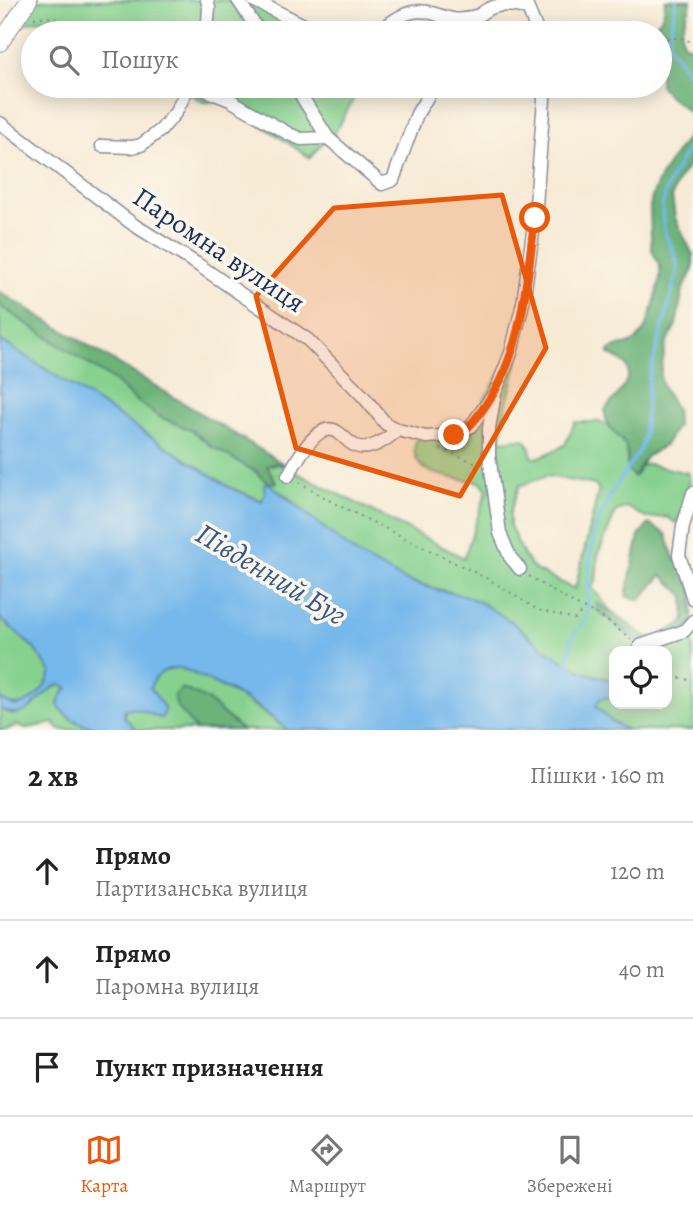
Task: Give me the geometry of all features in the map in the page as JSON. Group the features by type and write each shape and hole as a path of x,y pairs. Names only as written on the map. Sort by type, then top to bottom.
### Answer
{"street":[{"path":"0,43 29,0"},
{"path":"207,0 208,21"},
{"path":"238,0 252,21"},
{"path":"253,0 296,21"},
{"path":"395,21 409,13 425,11 452,20 466,20 489,4 526,5"},
{"path":"472,21 475,16"},
{"path":"102,146 132,148 141,145 162,130 183,98"},
{"path":"225,98 301,139 328,138"},
{"path":"303,98 328,138 382,184 393,180 417,114 427,98"},
{"path":"520,569 510,557 500,533 489,428 495,393 511,353 523,303 535,218 544,98"},
{"name":"Паромна вулиця","path":"0,123 134,225 197,264 308,340 363,396 381,419 398,430 426,436 463,432 470,427 495,393"},
{"path":"288,476 312,440 326,430 335,431 351,443 365,447 380,443 398,430"},
{"path":"693,493 683,526 679,555 693,599"},
{"path":"640,646 684,631 693,621"}],"path":[{"path":"26,21 49,17 63,21"},
{"path":"13,26 21,23"},
{"path":"672,38 693,43"},
{"path":"426,436 439,448 475,461 493,480"},
{"path":"251,464 288,476 334,503 490,580 538,610 575,619 585,608"},
{"path":"520,569 598,615 640,646"},
{"path":"672,676 693,681"}],"highlighted area":[{"path":"502,195 546,348 460,496 296,448 256,296 334,208"}],"green space":[{"path":"34,0 259,0 301,21 40,20 21,21"},
{"path":"665,0 691,0 682,37 683,43 693,48 693,159 679,179 672,196 675,218 693,255 693,269 683,289 676,325 666,344 660,376 663,388 676,409 677,426 665,445 646,457 634,477 628,467 625,445 611,429 606,417 605,410 621,390 628,372 626,365 609,354 609,351 636,340 648,322 660,274 652,249 652,196 691,131 689,112 672,98 672,21 659,21 665,8"},
{"path":"197,98 354,98 332,138 323,142 310,158 227,101 203,102"},
{"path":"0,292 289,467 275,463 267,466 276,483 267,482 256,472 211,446 192,430 160,417 135,400 113,380 0,306"},
{"path":"0,306 114,380 135,400 160,417 192,430 211,446 256,472 267,482 276,482 266,466 284,465 464,558 487,490 480,482 446,477 425,468 418,462 416,440 461,437 516,348 522,344 500,441 525,440 532,457 537,458 565,445 575,422 600,422 609,426 626,446 628,471 637,474 640,466 648,464 688,473 687,498 676,523 667,517 646,518 627,507 616,511 598,555 596,582 592,587 609,609 649,640 680,625 690,616 693,578 693,730 627,730 611,721 596,706 600,699 609,697 609,709 672,709 672,646 609,646 609,680 583,672 453,593 405,580 380,568 345,547 283,493 265,493 263,501 231,488 0,340","holes":["547,476 595,485 599,489 575,589 535,570 524,556 510,526 510,512 519,486"]},
{"path":"649,524 666,534 674,558 689,570 693,569 693,621 670,646 644,646 597,610 597,603 647,637 661,637 685,621 684,596 662,575 640,600 626,596 639,536"},
{"path":"0,618 33,647 51,672 38,695 24,703 8,703 0,699"},
{"path":"172,667 181,668 223,688 288,730 242,730 206,699 177,706 196,730 137,730 124,717 125,709 147,711 160,717 161,703 149,687 158,674"},
{"path":"61,684 68,688 58,704 65,714 98,730 60,730 54,723 26,728 16,725 0,730 0,709 13,715 30,708 50,689"},
{"path":"182,688 206,699 242,730 196,730 177,706 174,696"}],"water":[{"name":"Південний Буг","path":"0,340 231,488 262,501 264,485 267,482 359,556 405,580 466,596 481,603 512,622 560,659 583,672 609,680 609,697 600,699 596,706 611,721 627,730 288,730 259,707 181,668 162,672 150,687 165,709 163,716 160,718 142,710 125,709 124,717 137,730 93,727 72,719 58,704 68,688 61,684 52,688 27,710 11,713 0,709 0,699 15,706 21,705 38,694 51,672 33,647 0,618"}],"waterway":[{"path":"672,22 676,0"},
{"path":"672,50 693,79"},
{"path":"567,668 572,637 587,618 590,558 596,526 611,494 641,448 644,438 649,378 678,270 664,228 663,204 665,192 693,140"}],"route":[{"path":"454,435 470,427 495,393 503,375 519,329 535,218"}]}
